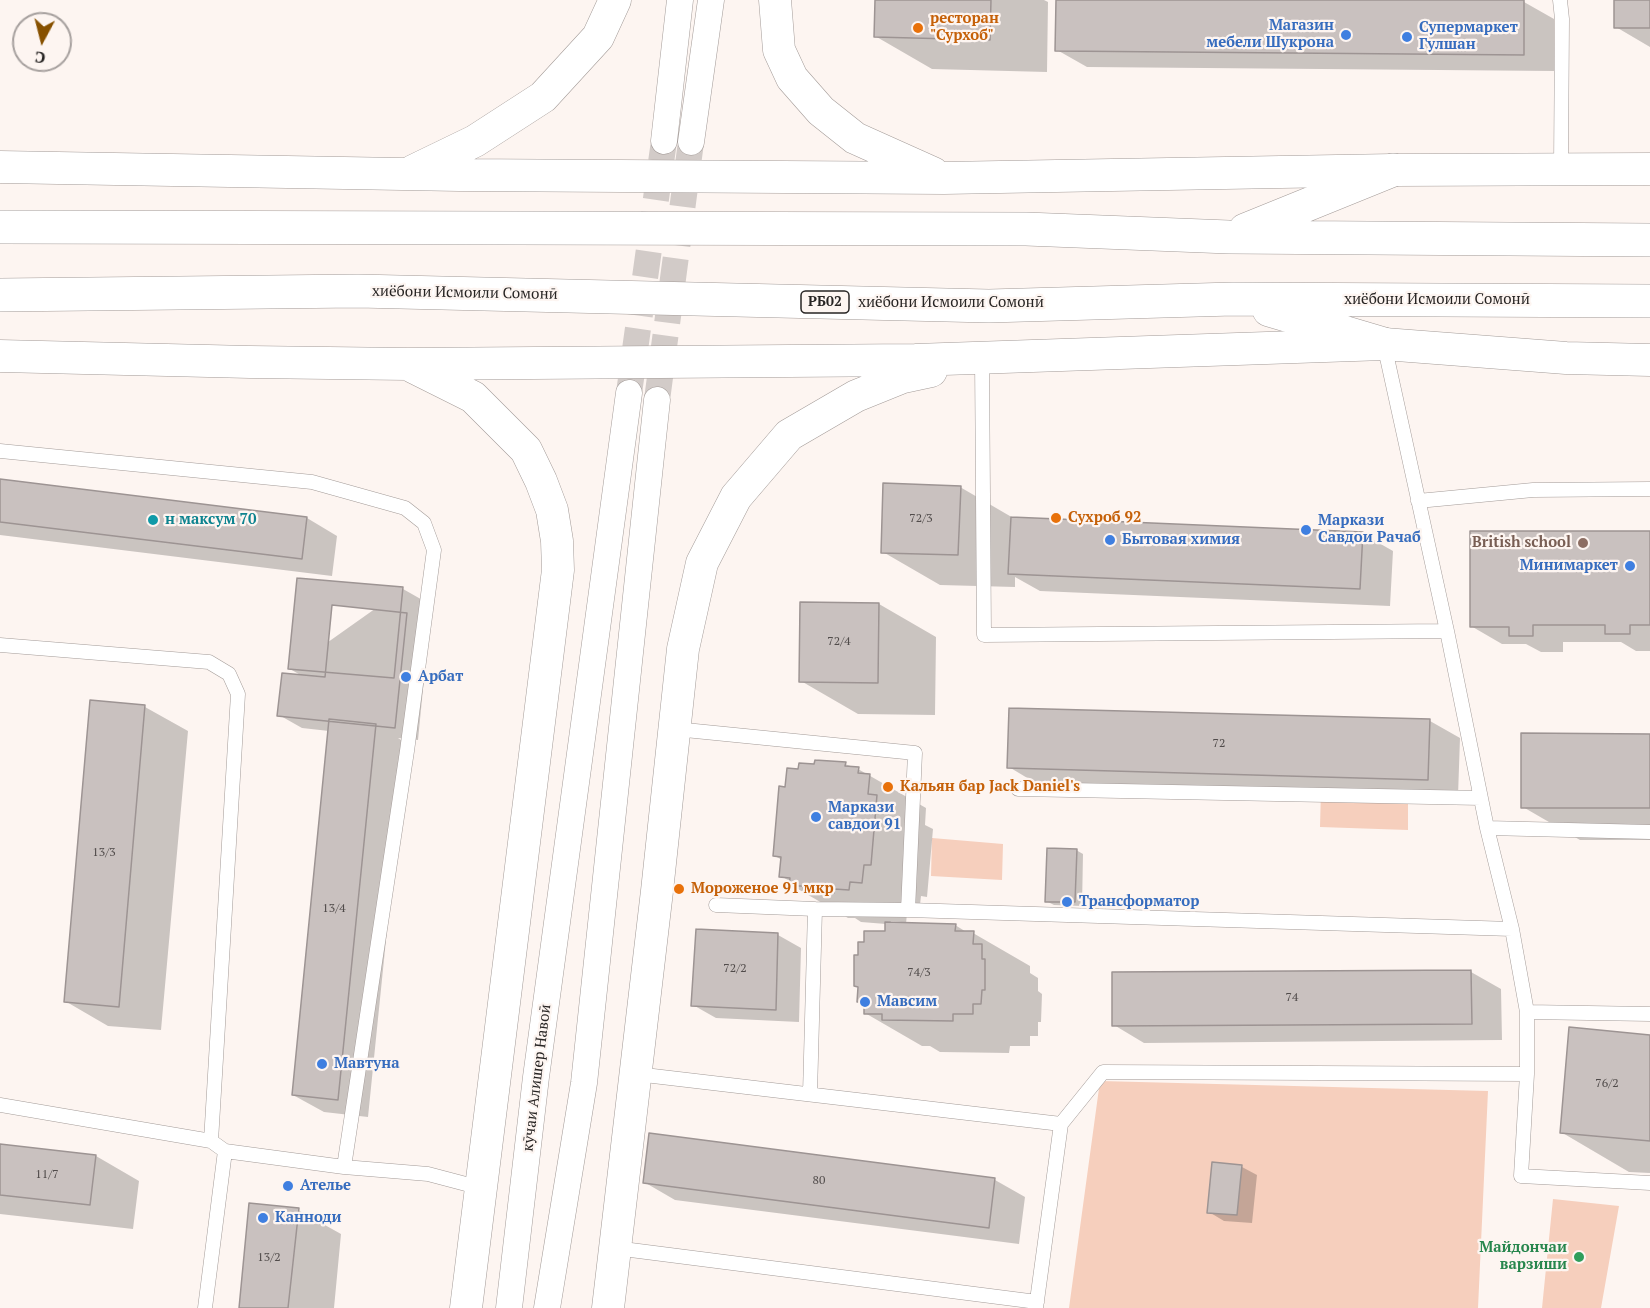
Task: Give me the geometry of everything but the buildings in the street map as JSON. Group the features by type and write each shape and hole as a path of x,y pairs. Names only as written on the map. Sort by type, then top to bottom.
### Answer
{"highway":[{"path":"1229,237 1393,170"},
{"path":"0,228 1026,230 1229,237 1650,240"},
{"name":"хиёбони Исмоили Сомонӣ","path":"0,295 358,291 989,306 1233,299 1650,302"},
{"path":"1233,299 1384,344"}],"street":[{"path":"408,174 475,141 543,97 598,37 615,0"},
{"path":"664,141 680,0"},
{"path":"691,142 711,0"},
{"path":"775,0 779,50 792,78 821,111 855,138 944,178"},
{"path":"0,167 408,174 944,178 1393,170 1650,169"},
{"path":"0,356 406,364 904,361 1384,344 1566,358 1650,360"},
{"path":"608,1308 683,648 702,563 736,497 789,435 856,396 903,377 982,358"},
{"path":"406,364 473,397 526,450 552,510 557,541 558,570 466,1308"},
{"name":"кӯчаи Алишер Навоӣ","path":"509,1308 536,1077 629,393"},
{"path":"548,1308 584,1083 657,400"}],"lane":[{"path":"1560,0 1562,19 1561,168"},
{"path":"1384,344 1447,631 1487,828 1512,929 1527,1011 1527,1074 1521,1176 1650,1183"},
{"path":"982,358 984,635 1447,631"},
{"path":"0,451 312,482 405,508 424,523 434,550 407,751 344,1167"},
{"path":"1418,501 1533,490 1650,489"},
{"path":"0,645 209,662 229,674 238,694 211,1141"},
{"path":"675,729 915,753 908,910"},
{"path":"1018,789 1481,798"},
{"path":"1487,828 1650,832"},
{"path":"716,905 1512,929"},
{"path":"810,1094 815,909"},
{"path":"1527,1011 1650,1014"},
{"path":"615,1248 1037,1305 1061,1124 1103,1072 1527,1074"},
{"path":"636,1074 1061,1124"},
{"path":"0,1105 211,1141 225,1151 344,1167 428,1174 481,1188"},
{"path":"205,1308 225,1151"}],"shaded area":[{"path":"1321,790 1408,793 1408,830 1320,827"},
{"path":"932,838 1003,844 1002,880 931,876"},
{"path":"1100,1081 1488,1091 1478,1308 1069,1308"},
{"name":"Майдончаи варзиши","path":"1553,1199 1619,1206 1601,1308 1542,1308"}],"tunnel":[{"path":"629,393 664,141"},
{"path":"657,400 691,142"}],"place":[{"name":"ресторан \"Сурхоб\"","path":"918,28"},
{"name":"Магазин мебели Шукрона","path":"1346,35"},
{"name":"Супермаркет Гулшан","path":"1407,37"},
{"name":"Сухроб 92","path":"1056,518"},
{"name":"н максум 70","path":"153,520"},
{"name":"Маркази Савдои Рачаб","path":"1306,530"},
{"name":"Бытовая химия","path":"1110,540"},
{"name":"British school","path":"1583,543"},
{"name":"Минимаркет","path":"1630,566"},
{"name":"Арбат","path":"406,677"},
{"name":"Кальян бар Jack Daniel's","path":"888,787"},
{"name":"Маркази савдои 91","path":"816,817"},
{"name":"Мороженое 91 мкр","path":"679,889"},
{"name":"Трансформатор","path":"1067,902"},
{"name":"Мавсим","path":"865,1002"},
{"name":"Мавтуна","path":"322,1064"},
{"name":"Ателье","path":"288,1186"},
{"name":"Канноди","path":"263,1218"},
{"name":"Майдончаи варзиши","path":"1579,1257"}]}
